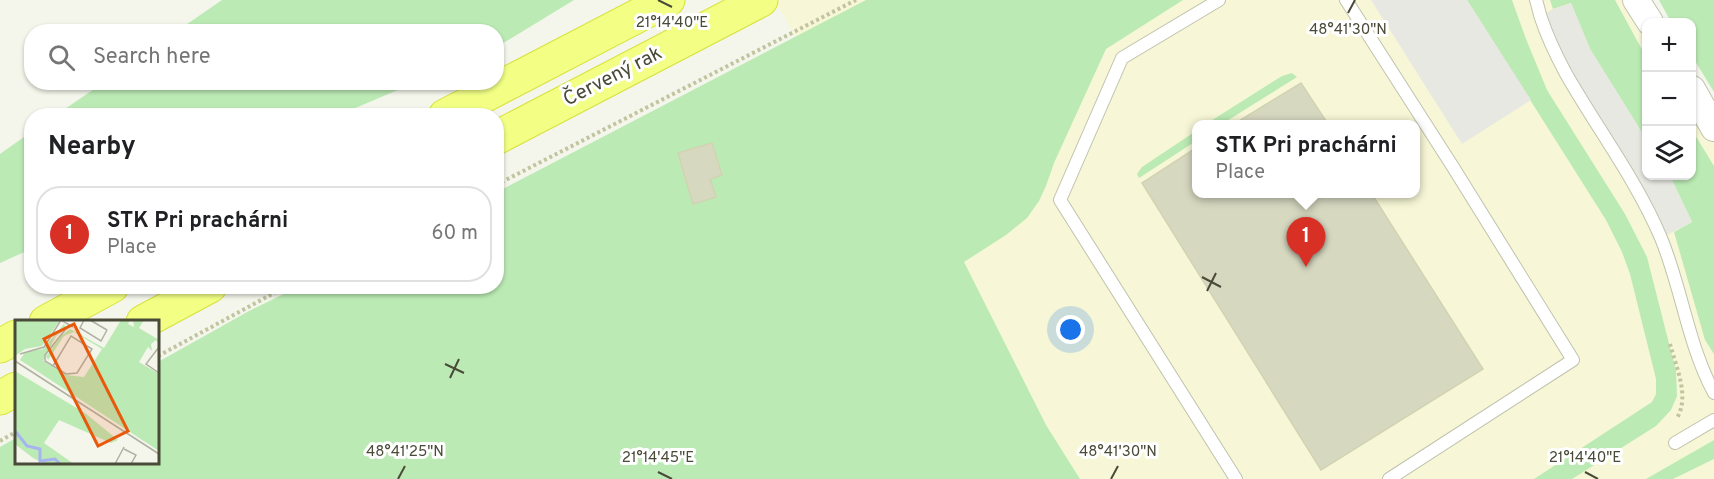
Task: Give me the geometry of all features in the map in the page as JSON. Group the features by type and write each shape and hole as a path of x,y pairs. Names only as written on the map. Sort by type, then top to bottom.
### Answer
{"highway":[{"path":"504,85 668,0"},
{"name":"Červený rak","path":"504,134 761,0"},
{"path":"460,108 495,90"},
{"path":"48,320 97,294"},
{"path":"145,320 195,294"},
{"path":"0,346 15,338"},
{"path":"0,398 15,390"}],"street":[{"path":"1636,0 1647,18"},
{"path":"1696,96 1714,128"}],"lane":[{"path":"1219,0 1122,58 1060,200 1236,479"},
{"path":"1346,0 1573,360 1389,479"},
{"path":"1536,0 1540,17 1564,69 1636,188 1661,238 1698,359 1714,393"},
{"path":"1675,443 1714,420"}],"path":[{"path":"504,181 856,0"},
{"path":"159,355 272,294"},
{"path":"1669,339 1683,401 1677,417 1665,430 1675,443"},
{"path":"0,441 15,433"}],"shaded area":[{"path":"774,0 1636,0 1644,18 1642,18 1642,180 1696,180 1696,96 1714,128 1714,479 1056,479"},
{"path":"1371,0 1467,0 1531,100 1462,144"},
{"path":"1571,3 1590,49 1642,133 1642,180 1672,180 1692,222 1661,238 1540,17 1553,9"}],"green space":[{"path":"222,0 574,0 504,43 504,24 187,24"},
{"path":"866,0 1183,0 1106,49 1039,201 1027,218 1006,235 964,262 1046,425 1080,479 0,479 0,447 15,439 15,464 159,464 159,361 284,294 504,294 504,188"},
{"path":"1467,0 1512,0 1547,90 1625,214 1647,257 1676,371 1677,396 1671,410 1656,426 1572,479 1534,479 1652,402 1656,394 1656,379 1630,274 1622,252 1606,220"},
{"path":"1550,0 1615,0 1642,50 1642,133 1590,49 1571,3 1553,9"},
{"path":"1659,0 1714,0 1714,92 1696,63 1696,18 1669,18"},
{"path":"1292,73 1297,77 1228,120 1212,120 1282,76"},
{"path":"93,90 398,90 355,108 66,108"},
{"path":"1192,134 1192,144 1139,178 1137,174 1142,167"},
{"path":"24,137 24,252 0,263 0,154"},
{"path":"1696,137 1714,166 1714,354 1705,340 1674,232 1692,222 1672,180 1696,180"},
{"path":"1714,440 1714,459 1673,479 1646,479"}],"building":[{"path":"1301,83 1325,120 1241,120"},
{"path":"712,143 722,175 710,179 716,197 693,204 678,153"},
{"path":"1192,151 1192,198 1375,198 1483,369 1321,470 1142,183"}],"place":[{"name":"STK Pri prachárni","path":"1306,267"}]}
